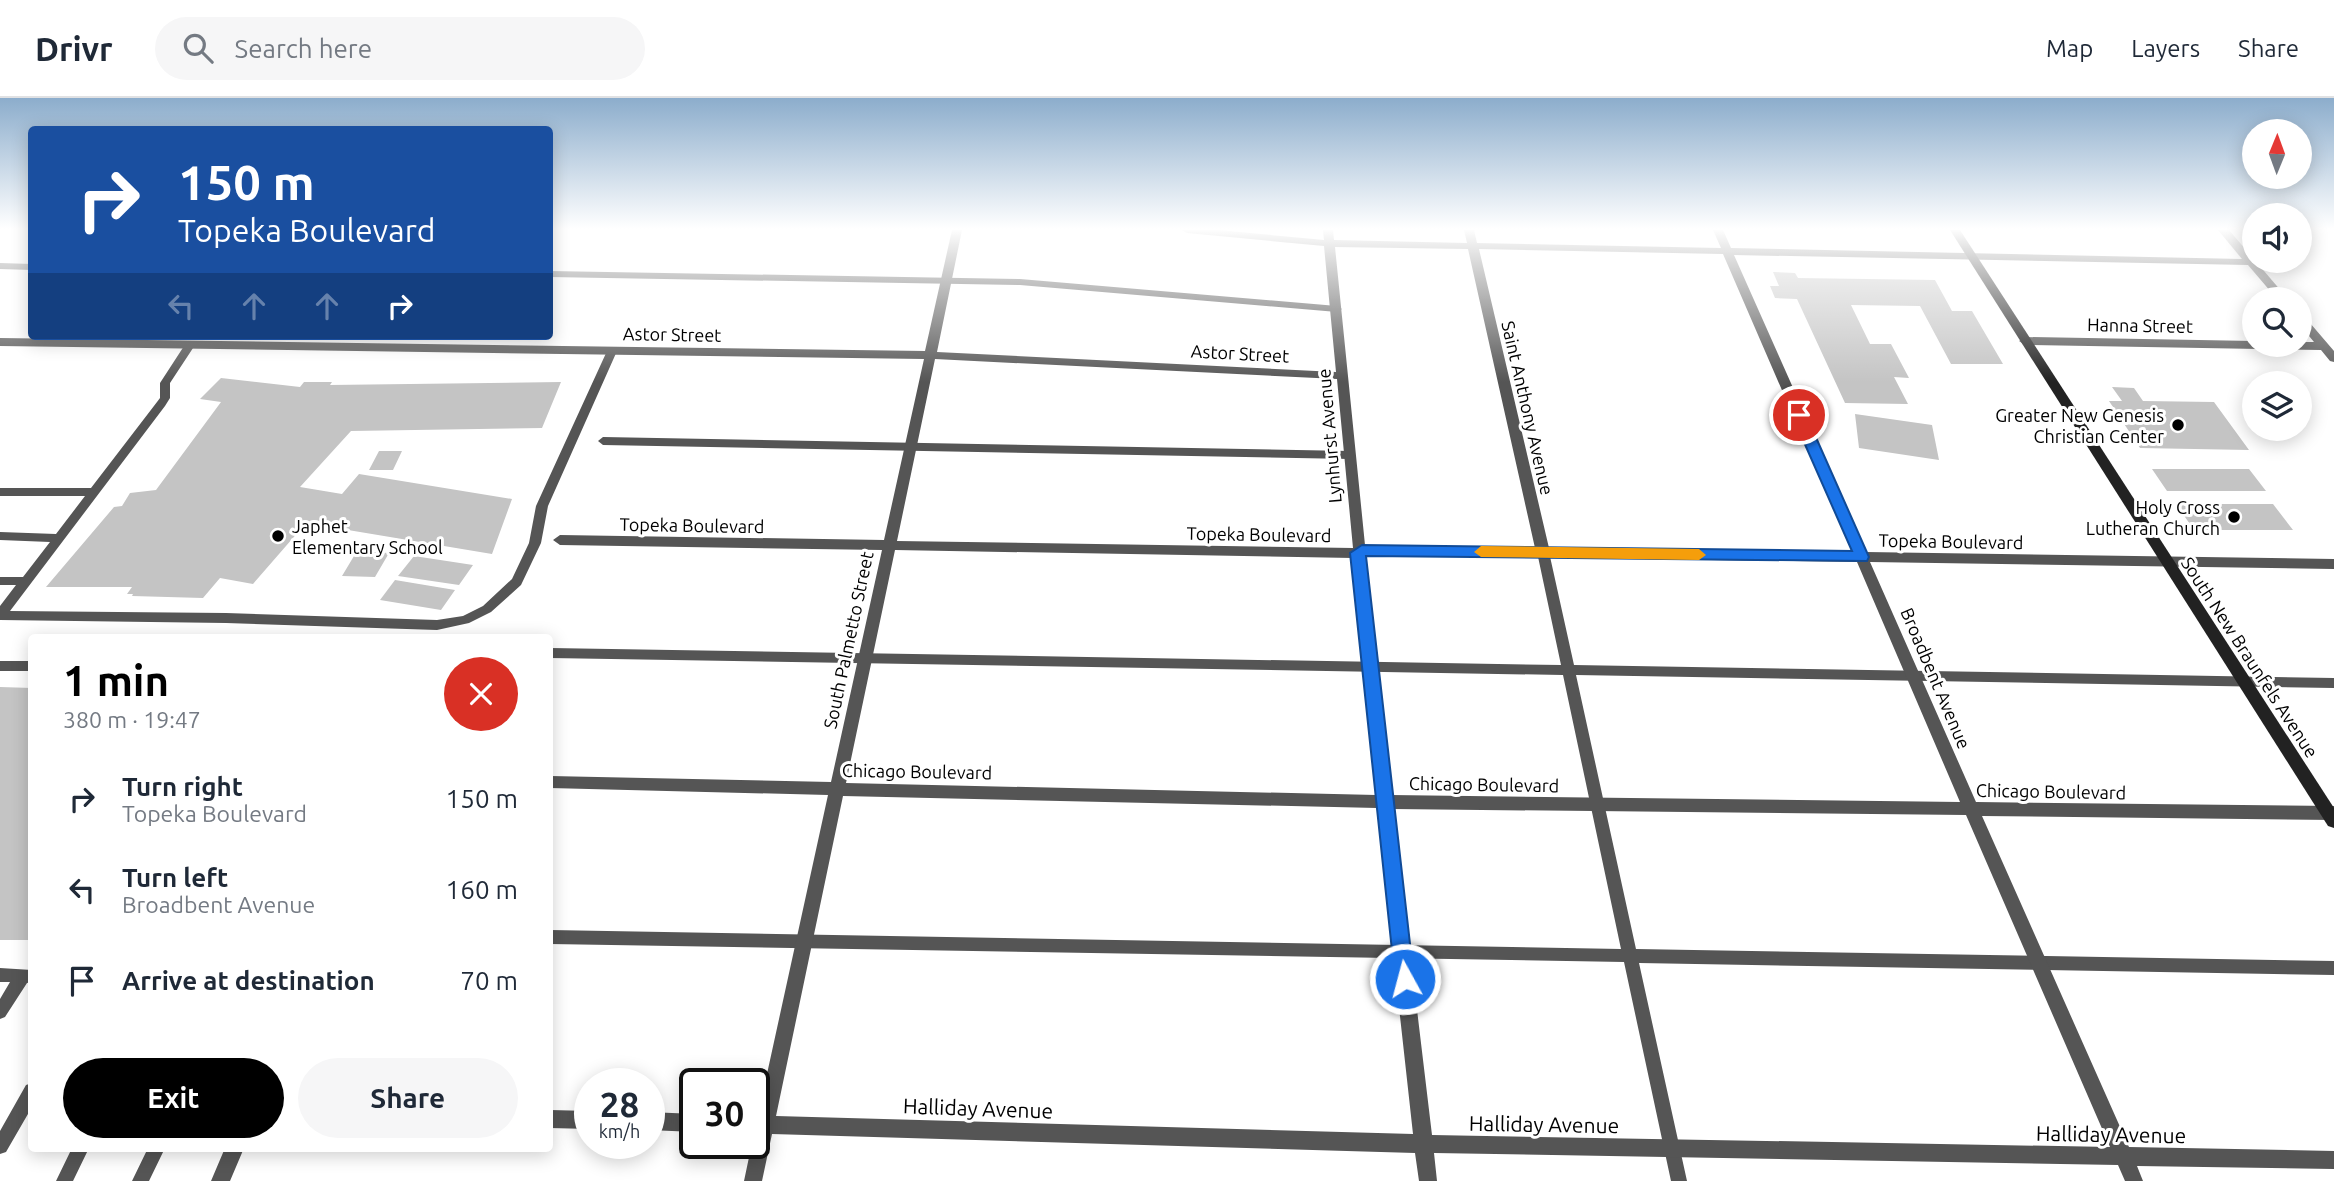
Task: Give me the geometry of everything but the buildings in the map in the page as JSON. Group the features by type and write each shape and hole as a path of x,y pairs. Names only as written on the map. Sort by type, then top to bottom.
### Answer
{"main road":[{"name":"South New Braunfels Avenue","path":"1988,281 2332,815"}],"street":[{"name":"South Palmetto Street","path":"770,1082 804,941 946,281"},
{"name":"Lynhurst Avenue","path":"1334,281 1384,802 1428,1181"},
{"name":"Saint Anthony Avenue","path":"1480,281 1544,552"},
{"name":"Broadbent Avenue","path":"1740,281 2134,1181"},
{"path":"2312,333 2334,358"},
{"path":"316,347 321,340"},
{"name":"Astor Street","path":"0,341 930,355 1344,376"},
{"name":"Hanna Street","path":"2025,341 2242,345"},
{"name":"Hanna Street","path":"2312,346 2323,346"},
{"name":"Topeka Boulevard","path":"560,540 1358,553 1362,550 1544,552 2334,564"},
{"name":"Chicago Boulevard","path":"553,782 1384,802 2332,815"},
{"path":"553,1119 574,1120"},
{"name":"Halliday Avenue","path":"770,1124 1424,1144 2334,1160"},
{"path":"220,1181 233,1152"},
{"name":"South Palmetto Street","path":"753,1181 756,1159"}],"lane":[{"path":"966,281 1020,282 1337,309"},
{"path":"0,615 162,404 165,398 164,383 190,345"},
{"path":"0,615 226,618 437,625 465,620 486,609 517,582 536,543 542,506 612,351"},
{"path":"603,441 1350,455"},
{"path":"0,492 94,492"},
{"path":"0,536 59,538"},
{"path":"1544,552 1679,1181"},
{"path":"0,581 26,582"},
{"path":"553,653 2334,683"},
{"path":"0,666 28,666"},
{"path":"553,937 2334,968"},
{"path":"0,975 27,976"},
{"path":"0,1013 27,976"},
{"path":"0,1146 28,1098"},
{"path":"64,1181 79,1152"},
{"path":"140,1181 155,1152"}],"slow traffic":[{"path":"1481,552 1699,555"}],"place":[{"name":"Greater New Genesis Christian Center","path":"2178,425"},
{"name":"Holy Cross Lutheran Church","path":"2234,517"},
{"name":"Japhet Elementary School","path":"278,536"}],"route":[{"path":"1405,979 1358,553 1362,550 1862,557 1799,415"}]}
